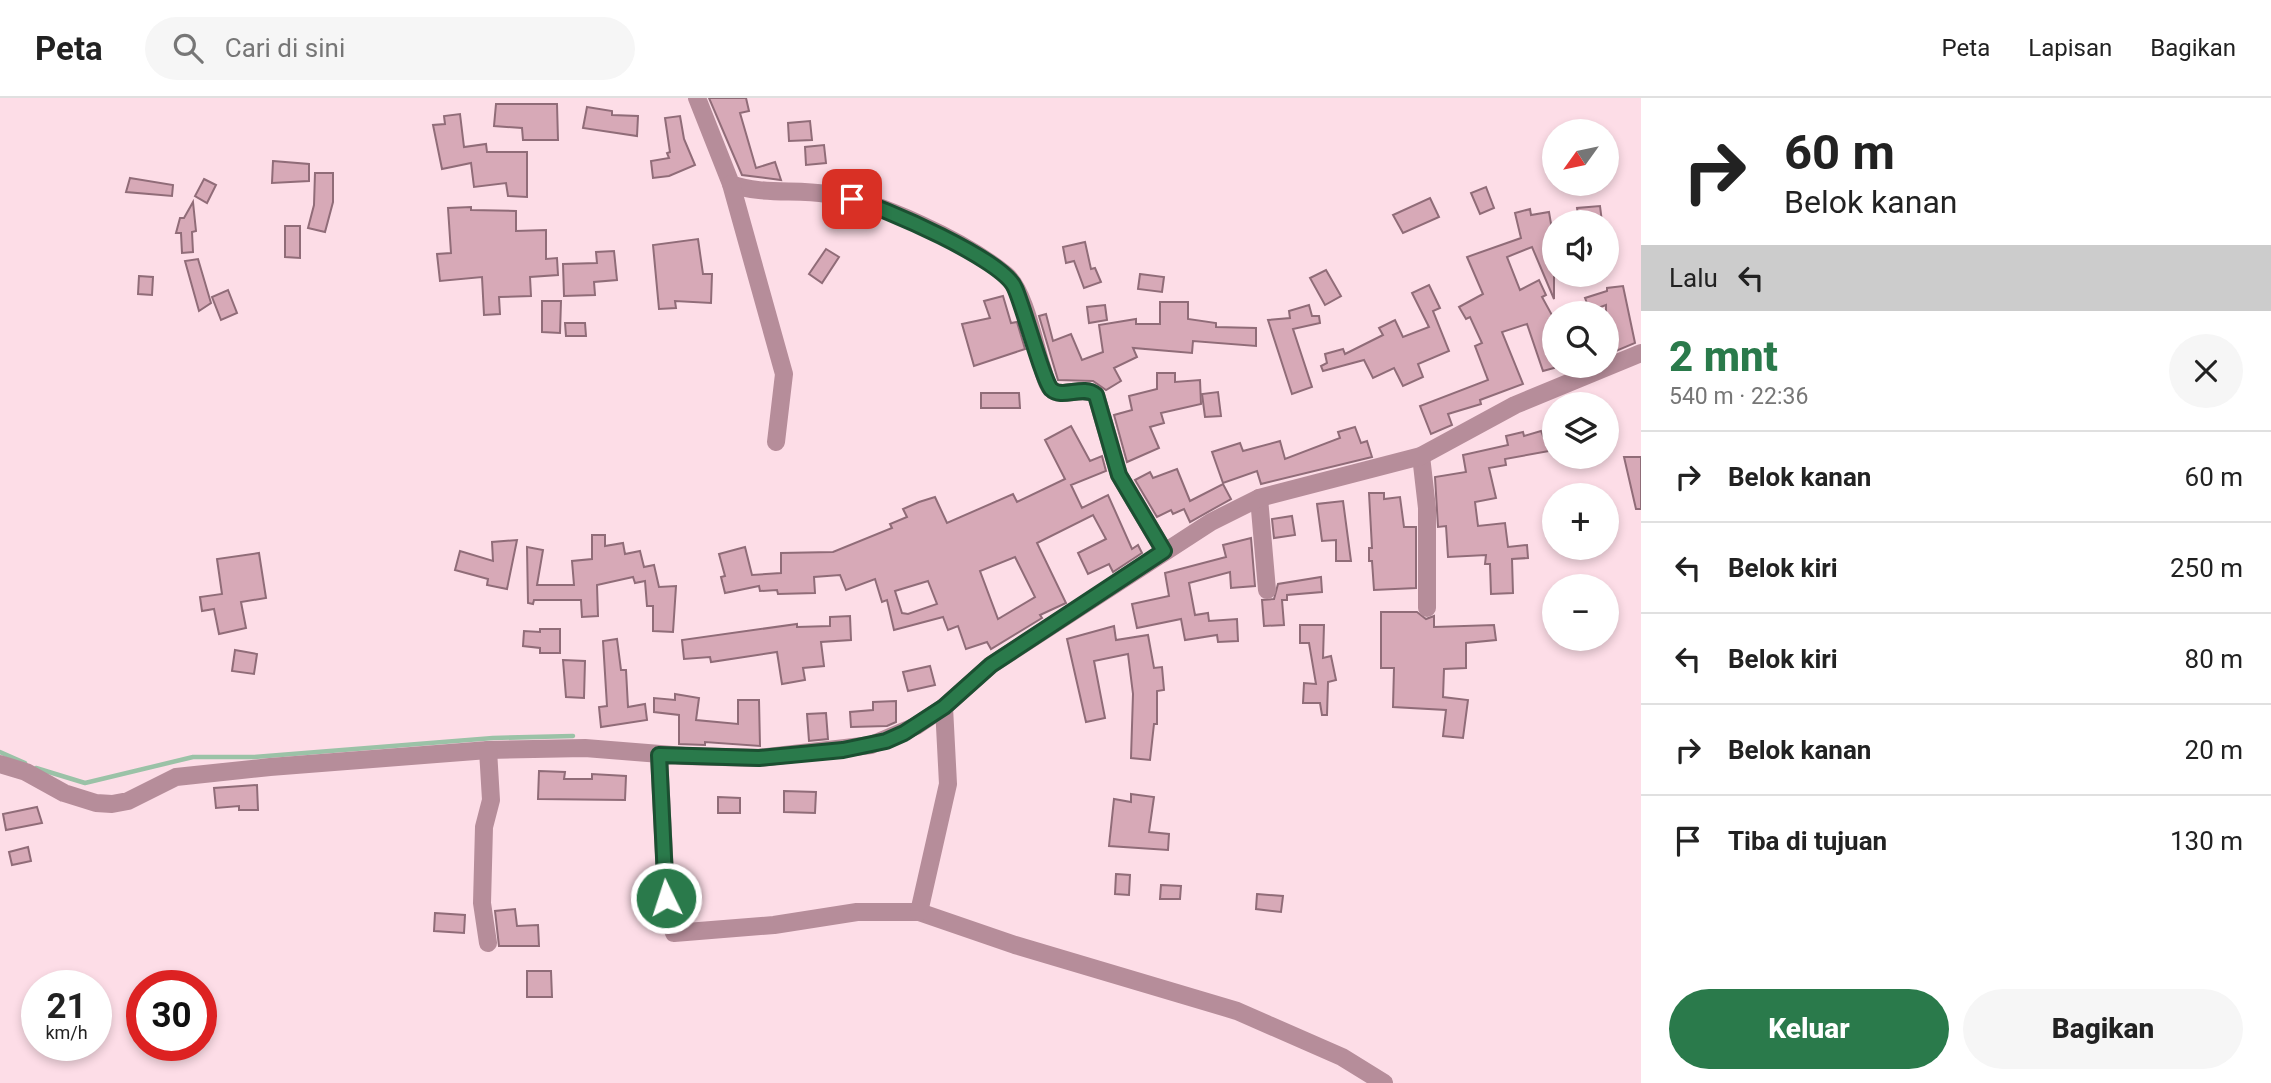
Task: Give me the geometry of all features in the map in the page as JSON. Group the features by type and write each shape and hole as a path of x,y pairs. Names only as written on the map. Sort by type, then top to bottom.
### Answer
{"street":[{"path":"697,98 731,184 784,374 776,442"},
{"path":"731,184 756,190 831,194 867,202 940,236 1005,275 1015,285 1049,387 1059,393 1089,390 1096,395 1119,475 1164,551"},
{"path":"0,764 26,772 64,793 96,803 112,804 128,801 176,777 488,750 608,748 659,755 759,758 871,745 904,733 944,707 991,665 1211,522 1259,498 1421,456 1515,405 1641,353"},
{"path":"1421,456 1427,508 1427,608"},
{"path":"1259,498 1267,590"},
{"path":"919,912 947,784 944,707"},
{"path":"488,750 491,800 484,827 482,903 488,943"},
{"path":"659,755 667,914 669,928 674,933 774,925 857,912 919,912 1015,945 1237,1011 1342,1057 1384,1083"}],"building":[{"path":"709,98 746,98 749,111 740,113 756,168 775,162 781,180 742,175"},
{"path":"496,104 557,104 558,140 523,140 522,128 494,126"},
{"path":"587,107 612,111 612,115 638,116 637,136 583,128"},
{"path":"460,114 464,147 486,144 487,152 527,152 527,197 508,196 506,183 474,187 471,163 442,169 433,125 445,124 444,116"},
{"path":"680,116 684,139 695,165 669,176 653,178 651,161 669,158 665,118"},
{"path":"810,121 812,140 789,141 788,123"},
{"path":"824,145 826,163 806,165 805,147"},
{"path":"273,161 309,164 309,181 272,183"},
{"path":"315,173 333,173 333,202 325,232 308,228 314,205"},
{"path":"130,178 173,185 172,196 126,192"},
{"path":"204,179 216,185 207,203 195,196"},
{"path":"1486,187 1494,208 1480,214 1471,193"},
{"path":"1430,198 1439,217 1403,233 1393,215"},
{"path":"193,202 196,231 192,232 193,252 182,253 181,233 176,233 180,218 184,218"},
{"path":"1600,206 1600,210 1577,210"},
{"path":"471,207 471,210 516,211 516,231 546,230 546,259 557,258 558,275 530,277 531,296 499,297 500,314 484,315 482,277 440,281 437,254 451,253 448,208"},
{"path":"1530,209 1531,215 1542,213 1542,271 1532,247 1507,257 1520,290 1539,280 1546,295 1542,297 1544,301 1542,301 1542,368 1527,324 1502,332 1523,384 1480,400 1481,404 1448,414 1452,425 1431,434 1420,406 1488,380 1475,346 1482,343 1470,317 1466,319 1459,307 1483,294 1467,257 1521,238 1515,213"},
{"path":"285,226 300,226 300,258 285,257"},
{"path":"698,239 703,274 712,274 711,303 675,301 676,308 659,309 653,245"},
{"path":"1085,242 1091,269 1095,268 1101,282 1084,288 1074,261 1066,263 1063,247"},
{"path":"826,249 839,257 822,283 809,274"},
{"path":"614,251 617,280 594,282 595,295 564,296 563,264 597,263 596,252"},
{"path":"198,259 211,303 199,311 185,261"},
{"path":"1326,270 1341,296 1325,305 1310,278"},
{"path":"1140,274 1164,277 1162,292 1138,289"},
{"path":"139,276 153,277 152,295 138,294"},
{"path":"1429,285 1440,308 1433,311 1449,351 1418,364 1423,377 1403,386 1394,368 1373,378 1364,360 1323,371 1321,366 1327,363 1325,354 1343,349 1345,354 1383,335 1379,328 1395,320 1403,337 1429,327 1412,293"},
{"path":"1623,286 1635,343 1619,350 1619,301 1586,301 1585,298 1607,291 1607,288"},
{"path":"228,290 237,313 221,320 212,297"},
{"path":"1003,296 1011,323 1017,322 1025,349 974,366 962,324 990,318 984,301"},
{"path":"542,301 561,301 560,333 542,332"},
{"path":"1160,302 1188,302 1188,319 1216,323 1216,327 1256,328 1256,346 1193,341 1192,353 1133,348 1137,357 1114,368 1121,381 1106,390 1093,381 1058,380 1039,316 1046,314 1053,341 1071,334 1082,360 1103,352 1099,325 1136,319 1136,324 1160,324"},
{"path":"1105,305 1107,320 1089,323 1087,307"},
{"path":"1309,305 1312,316 1319,316 1320,323 1293,329 1312,387 1292,394 1268,320 1290,318 1289,311"},
{"path":"565,323 585,323 586,336 566,336"},
{"path":"1157,373 1175,373 1175,382 1200,380 1201,404 1161,413 1164,423 1150,427 1159,448 1127,462 1114,415 1132,410 1129,396 1157,389"},
{"path":"1218,392 1221,416 1205,417 1202,394"},
{"path":"981,393 1019,393 1020,408 981,408"},
{"path":"1071,426 1090,461 1102,456 1106,471 1071,485 1082,508 1108,495 1132,549 1138,545 1142,553 1113,572 1109,564 1088,574 1078,553 1106,539 1093,515 1037,543 1066,603 1040,615 1042,618 991,649 987,642 966,649 958,626 948,630 943,617 894,630 887,600 882,602 875,579 846,590 840,575 814,577 815,593 778,594 777,590 760,591 759,586 725,593 721,577 725,576 719,554 745,547 752,575 781,573 781,553 833,552 892,528 890,524 907,517 903,509 935,497 947,523 1013,494 1017,502 1065,479 1045,440","holes":["1015,557 1035,597 998,619 980,571","928,581 937,604 908,614 902,613 895,591"]},
{"path":"1355,427 1361,443 1367,441 1372,457 1261,484 1257,471 1223,483 1212,452 1240,443 1243,451 1280,441 1285,459 1340,438 1338,432"},
{"path":"1541,431 1542,452 1505,459 1506,465 1489,468 1496,498 1475,502 1478,526 1505,523 1508,547 1527,545 1528,558 1512,559 1513,593 1491,594 1490,564 1485,564 1486,555 1448,557 1446,526 1438,527 1435,477 1466,472 1463,455 1508,445 1506,436 1523,432 1524,436"},
{"path":"1624,457 1641,457 1641,509 1636,509"},
{"path":"1177,469 1190,501 1223,484 1231,499 1190,522 1184,509 1173,514 1171,510 1157,517 1135,480 1150,472 1153,478"},
{"path":"1369,493 1384,493 1384,499 1400,497 1404,527 1416,527 1416,588 1374,590 1372,561 1369,561 1369,548 1372,548"},
{"path":"1343,501 1351,561 1336,561 1336,540 1322,541 1317,504"},
{"path":"1292,516 1295,535 1274,538 1272,519"},
{"path":"592,535 605,535 605,546 623,543 625,554 640,551 644,567 654,565 659,587 676,586 673,632 653,631 653,606 647,606 645,581 635,583 633,577 597,585 598,616 582,617 581,600 534,600 533,604 528,603 527,547 543,550 537,585 574,585 572,561 592,559"},
{"path":"1251,538 1255,586 1231,588 1230,572 1189,583 1195,615 1208,613 1209,621 1237,619 1238,641 1218,642 1217,635 1185,640 1181,619 1137,628 1132,604 1169,596 1165,573 1226,557 1223,545"},
{"path":"517,540 507,589 487,585 488,579 455,570 460,551 493,561 492,542"},
{"path":"259,553 266,598 241,602 246,628 219,634 214,609 202,611 200,597 222,594 217,559"},
{"path":"1321,577 1322,592 1287,595 1287,600 1282,600 1284,625 1264,626 1262,600 1274,599 1278,584"},
{"path":"1381,612 1417,612 1426,619 1434,616 1434,627 1494,625 1496,640 1466,643 1466,668 1444,669 1443,697 1468,700 1463,738 1443,736 1446,710 1393,707 1394,668 1381,668"},
{"path":"850,616 851,640 821,642 824,666 803,668 805,680 782,684 777,652 711,662 710,657 684,659 682,640 797,624 797,627 830,626 830,617"},
{"path":"1300,625 1324,625 1323,658 1331,656 1336,680 1328,682 1327,715 1322,715 1320,703 1303,703 1304,683 1316,684 1309,643 1300,643"},
{"path":"1114,626 1116,640 1148,635 1154,668 1162,667 1164,690 1157,691 1157,724 1154,724 1150,760 1131,758 1133,694 1128,654 1094,661 1105,718 1086,722 1067,639"},
{"path":"540,629 560,629 560,653 540,653 540,648 523,646 524,631 540,632"},
{"path":"617,639 621,670 626,670 628,707 645,704 647,720 601,727 599,707 607,706 603,641"},
{"path":"235,650 257,654 254,674 232,671"},
{"path":"563,660 585,661 584,698 566,697"},
{"path":"930,666 935,685 908,691 903,672"},
{"path":"675,694 699,698 696,720 738,724 738,700 759,700 760,746 705,742 705,745 679,744 679,715 654,712 654,698 675,700"},
{"path":"896,701 896,722 887,726 851,727 850,712 873,710 873,702"},
{"path":"826,713 828,739 809,741 807,714"},
{"path":"539,771 565,772 564,779 592,779 592,774 626,776 625,800 538,799"},
{"path":"257,785 258,810 239,810 239,806 216,808 214,788"},
{"path":"784,791 816,792 815,813 784,812"},
{"path":"1131,794 1154,797 1149,832 1169,834 1168,850 1109,846 1114,799 1131,802"},
{"path":"718,797 740,798 740,813 718,813"},
{"path":"37,807 42,823 6,830 3,814"},
{"path":"28,847 31,861 12,865 9,852"},
{"path":"1116,874 1130,875 1129,895 1115,894"},
{"path":"1161,885 1181,886 1180,899 1160,899"},
{"path":"1257,894 1283,896 1281,912 1256,909"},
{"path":"515,909 517,926 538,925 539,946 499,946 495,911"},
{"path":"435,913 465,915 464,933 434,931"},
{"path":"527,971 551,971 552,997 527,997"}],"waterway":[{"path":"36,768 85,783 193,757 254,757 493,738 573,736"},
{"path":"0,752 25,763"}],"route":[{"path":"666,898 659,755 759,758 843,750 886,741 916,726 944,707 991,665 1164,551 1119,475 1096,395 1089,390 1059,393 1048,386 1027,318 1010,278 940,236 887,210 852,199"}]}
